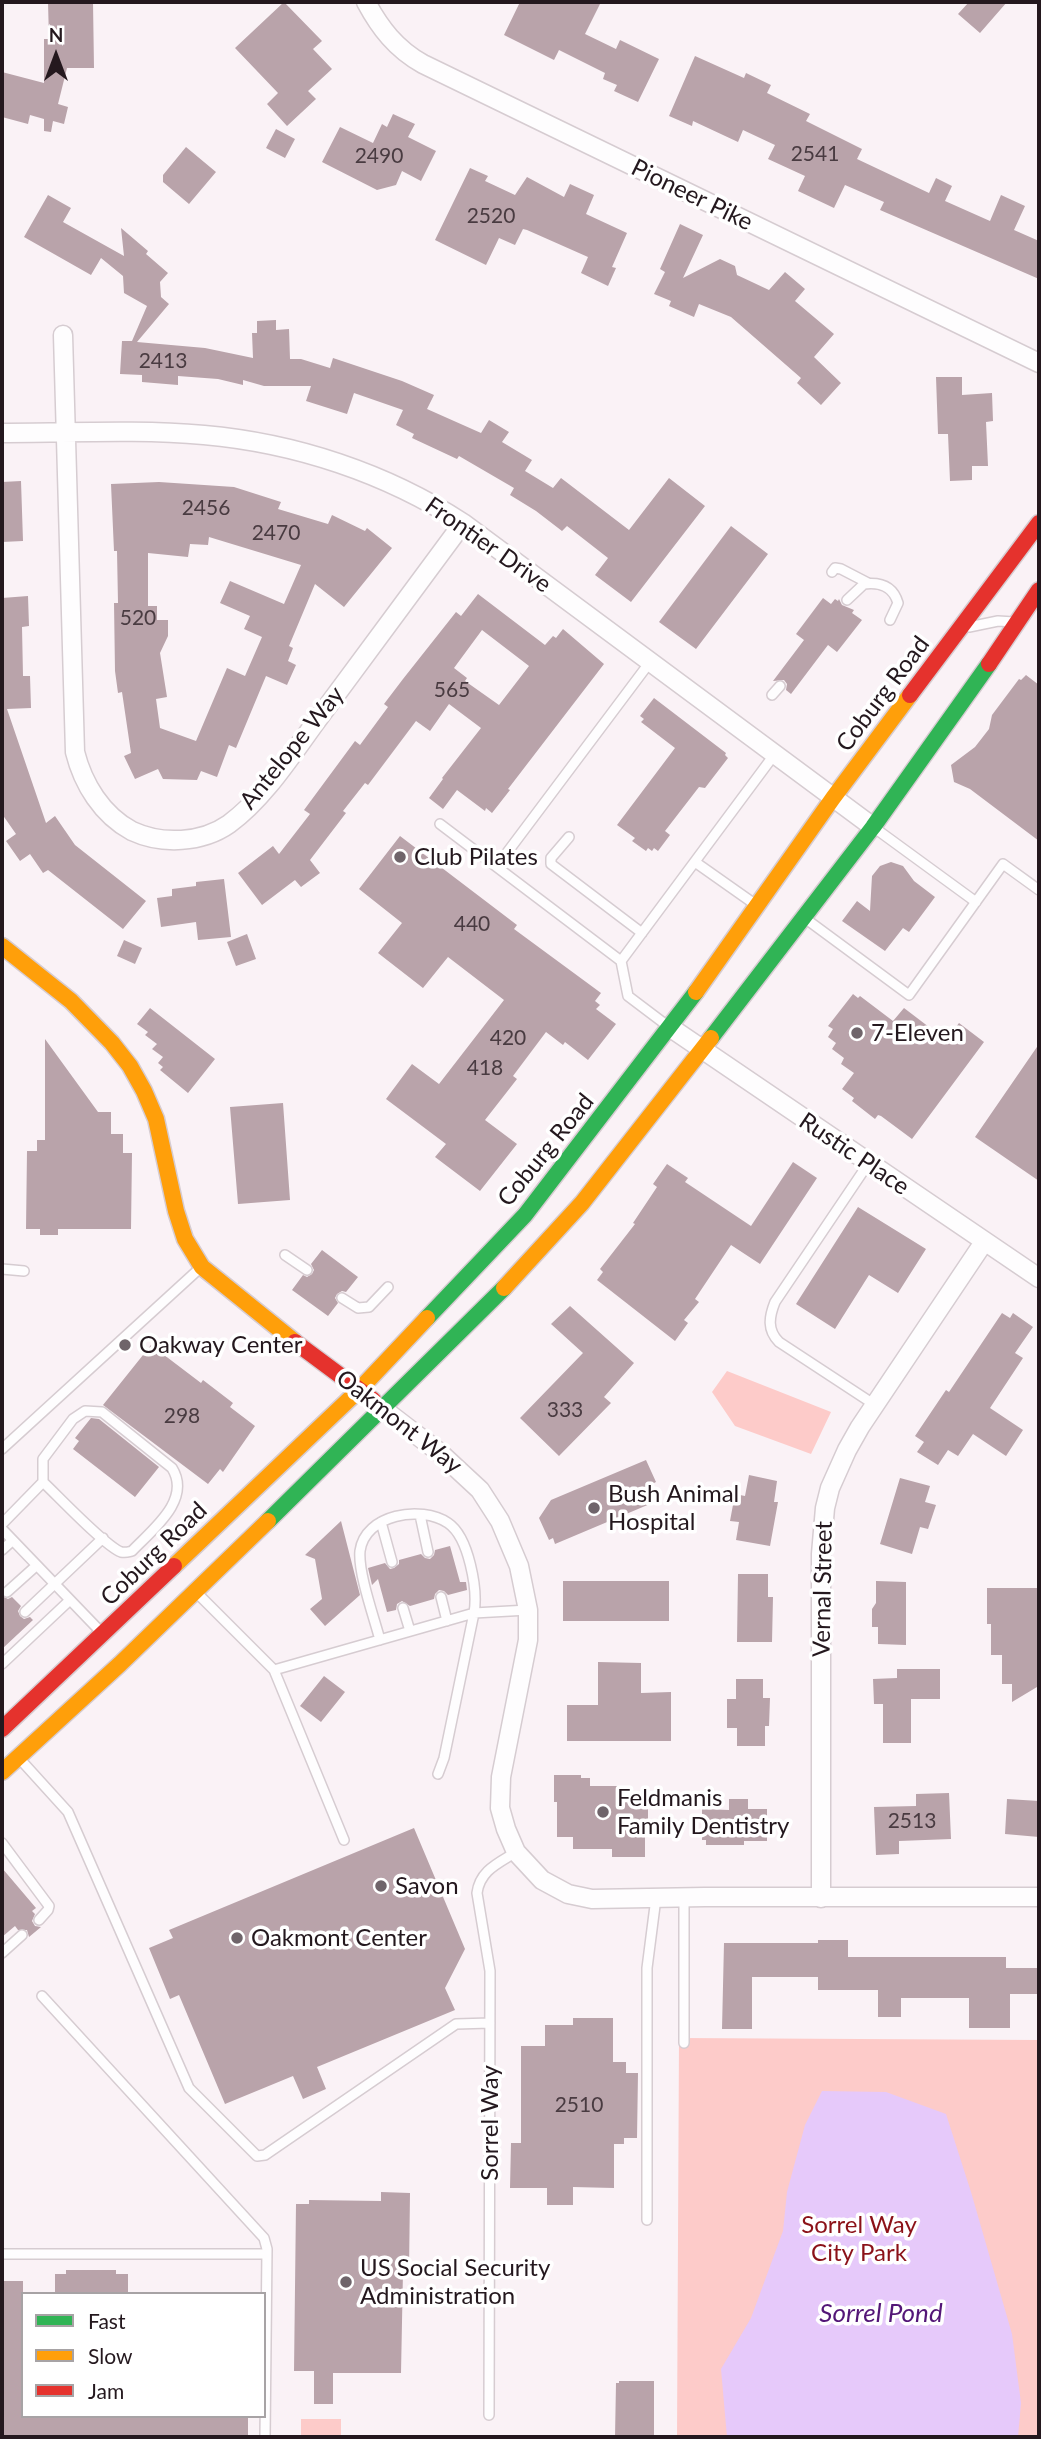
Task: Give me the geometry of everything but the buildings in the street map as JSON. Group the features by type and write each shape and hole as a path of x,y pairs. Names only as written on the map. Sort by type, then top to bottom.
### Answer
{"main road":[{"name":"Coburg Road","path":"2,1772 14,1735 103,1634 360,1389 525,1214 671,1028 833,798 1039,523"},
{"name":"Coburg Road","path":"14,1735 120,1664 525,1267 574,1212 804,918 873,827 1039,590"},
{"name":"Oakmont Way","path":"2,947 69,998 102,1031 130,1066 156,1119 179,1224 202,1266 383,1409"}],"street":[{"name":"Pioneer Pike","path":"366,2 394,43 423,64 1039,363"},
{"name":"Antelope Way","path":"63,335 75,752 84,779 101,806 120,824 150,837 166,840 196,838 227,825 239,816 279,771 463,523"},
{"name":"Frontier Drive","path":"2,433 204,435 282,448 362,472 429,502 463,523 873,827"},
{"name":"Rustic Place","path":"671,1028 701,1051 1039,1278"},
{"name":"Vernal Street","path":"821,1898 822,1525 830,1488 860,1427 984,1242"},
{"name":"Oakmont Way","path":"383,1409 439,1452 481,1490 499,1521 523,1580 528,1610 527,1652 499,1795 502,1819 516,1852 542,1880 568,1894 592,1899 656,1898"},
{"path":"656,1898 1039,1897"}],"lane":[{"path":"832,572 835,568 841,569 868,583 884,586 894,594 898,606 890,620"},
{"path":"847,600 859,586 868,583"},
{"path":"958,631 988,622 1019,622"},
{"path":"497,866 650,662"},
{"path":"772,695 780,686"},
{"path":"621,961 774,755"},
{"path":"439,824 621,961 628,996 671,1028"},
{"path":"873,827 976,902"},
{"path":"569,837 551,858 551,864 642,933"},
{"path":"695,862 758,906"},
{"path":"804,918 909,995 1003,864 1039,890"},
{"path":"868,1164 775,1302 770,1327 779,1342 874,1405"},
{"path":"285,1255 307,1270"},
{"path":"2,1450 202,1266"},
{"path":"2,1269 24,1271"},
{"path":"342,1298 358,1308 369,1307 388,1287"},
{"path":"91,1410 102,1412 172,1468 177,1487 171,1508 132,1552 119,1551 103,1538 43,1482 41,1469 45,1455 76,1415 91,1410"},
{"path":"2,1524 43,1482"},
{"path":"420,1515 428,1552"},
{"path":"380,1640 360,1556 363,1539 368,1531 381,1522 398,1516 420,1515 448,1523 460,1535 476,1593 445,1754 438,1774"},
{"path":"381,1522 391,1562"},
{"path":"2,1530 103,1634"},
{"path":"25,1612 103,1538"},
{"path":"2,1550 12,1541"},
{"path":"7,1592 36,1566"},
{"path":"195,1591 274,1670 344,1840"},
{"path":"441,1597 447,1621"},
{"path":"2,1664 69,1600"},
{"path":"403,1608 410,1631"},
{"path":"274,1670 474,1613 528,1610"},
{"path":"14,1735 68,1812 189,2088 257,2156 265,2155 456,2024 490,2023"},
{"path":"2,1843 49,1906 39,1920"},
{"name":"Sorrel Way","path":"489,2415 489,1956 477,1902 478,1884 485,1873 516,1852"},
{"path":"684,1897 684,2043"},
{"path":"647,2220 647,1968 656,1898"},
{"path":"2,1953 22,1935"},
{"path":"42,1996 264,2238 267,2254 266,2346"},
{"path":"2,2254 267,2254"},
{"path":"265,2418 265,2437"}],"green space":[{"path":"727,1371 831,1412 811,1454 735,1426 712,1392"},
{"name":"Sorrel Way City Park","path":"679,2038 1039,2040 1039,2437 677,2437"},
{"path":"301,2419 341,2419 341,2437 301,2437"}],"water":[{"name":"Sorrel Pond","path":"822,2091 886,2092 946,2114 1012,2334 1021,2403 1018,2437 727,2437 721,2369 751,2318 783,2231 787,2192 805,2125"}],"traffic: fast":[{"path":"711,1038 873,827 989,664"},
{"path":"427,1318 525,1215 696,992"},
{"path":"268,1521 504,1288"}],"traffic: slow":[{"path":"696,992 833,798 910,695"},
{"path":"2,946 71,1001 112,1043 130,1066 156,1119 176,1211 185,1239 202,1267 295,1342"},
{"path":"504,1288 582,1203 711,1038"},
{"path":"174,1566 360,1389 427,1318"},
{"path":"2,1772 120,1664 268,1521"}],"traffic: jam":[{"path":"910,695 1039,523"},
{"path":"989,664 1039,590"},
{"path":"295,1342 373,1400"},
{"path":"2,1729 174,1566"}],"place":[{"name":"Club Pilates","path":"400,857"},
{"name":"7-Eleven","path":"857,1033"},
{"name":"Oakway Center","path":"125,1345"},
{"name":"Bush Animal Hospital","path":"594,1508"},
{"name":"Feldmanis Family Dentistry","path":"603,1812"},
{"name":"Savon","path":"381,1886"},
{"name":"Oakmont Center","path":"237,1938"},
{"name":"US Social Security Administration","path":"346,2282"}]}
